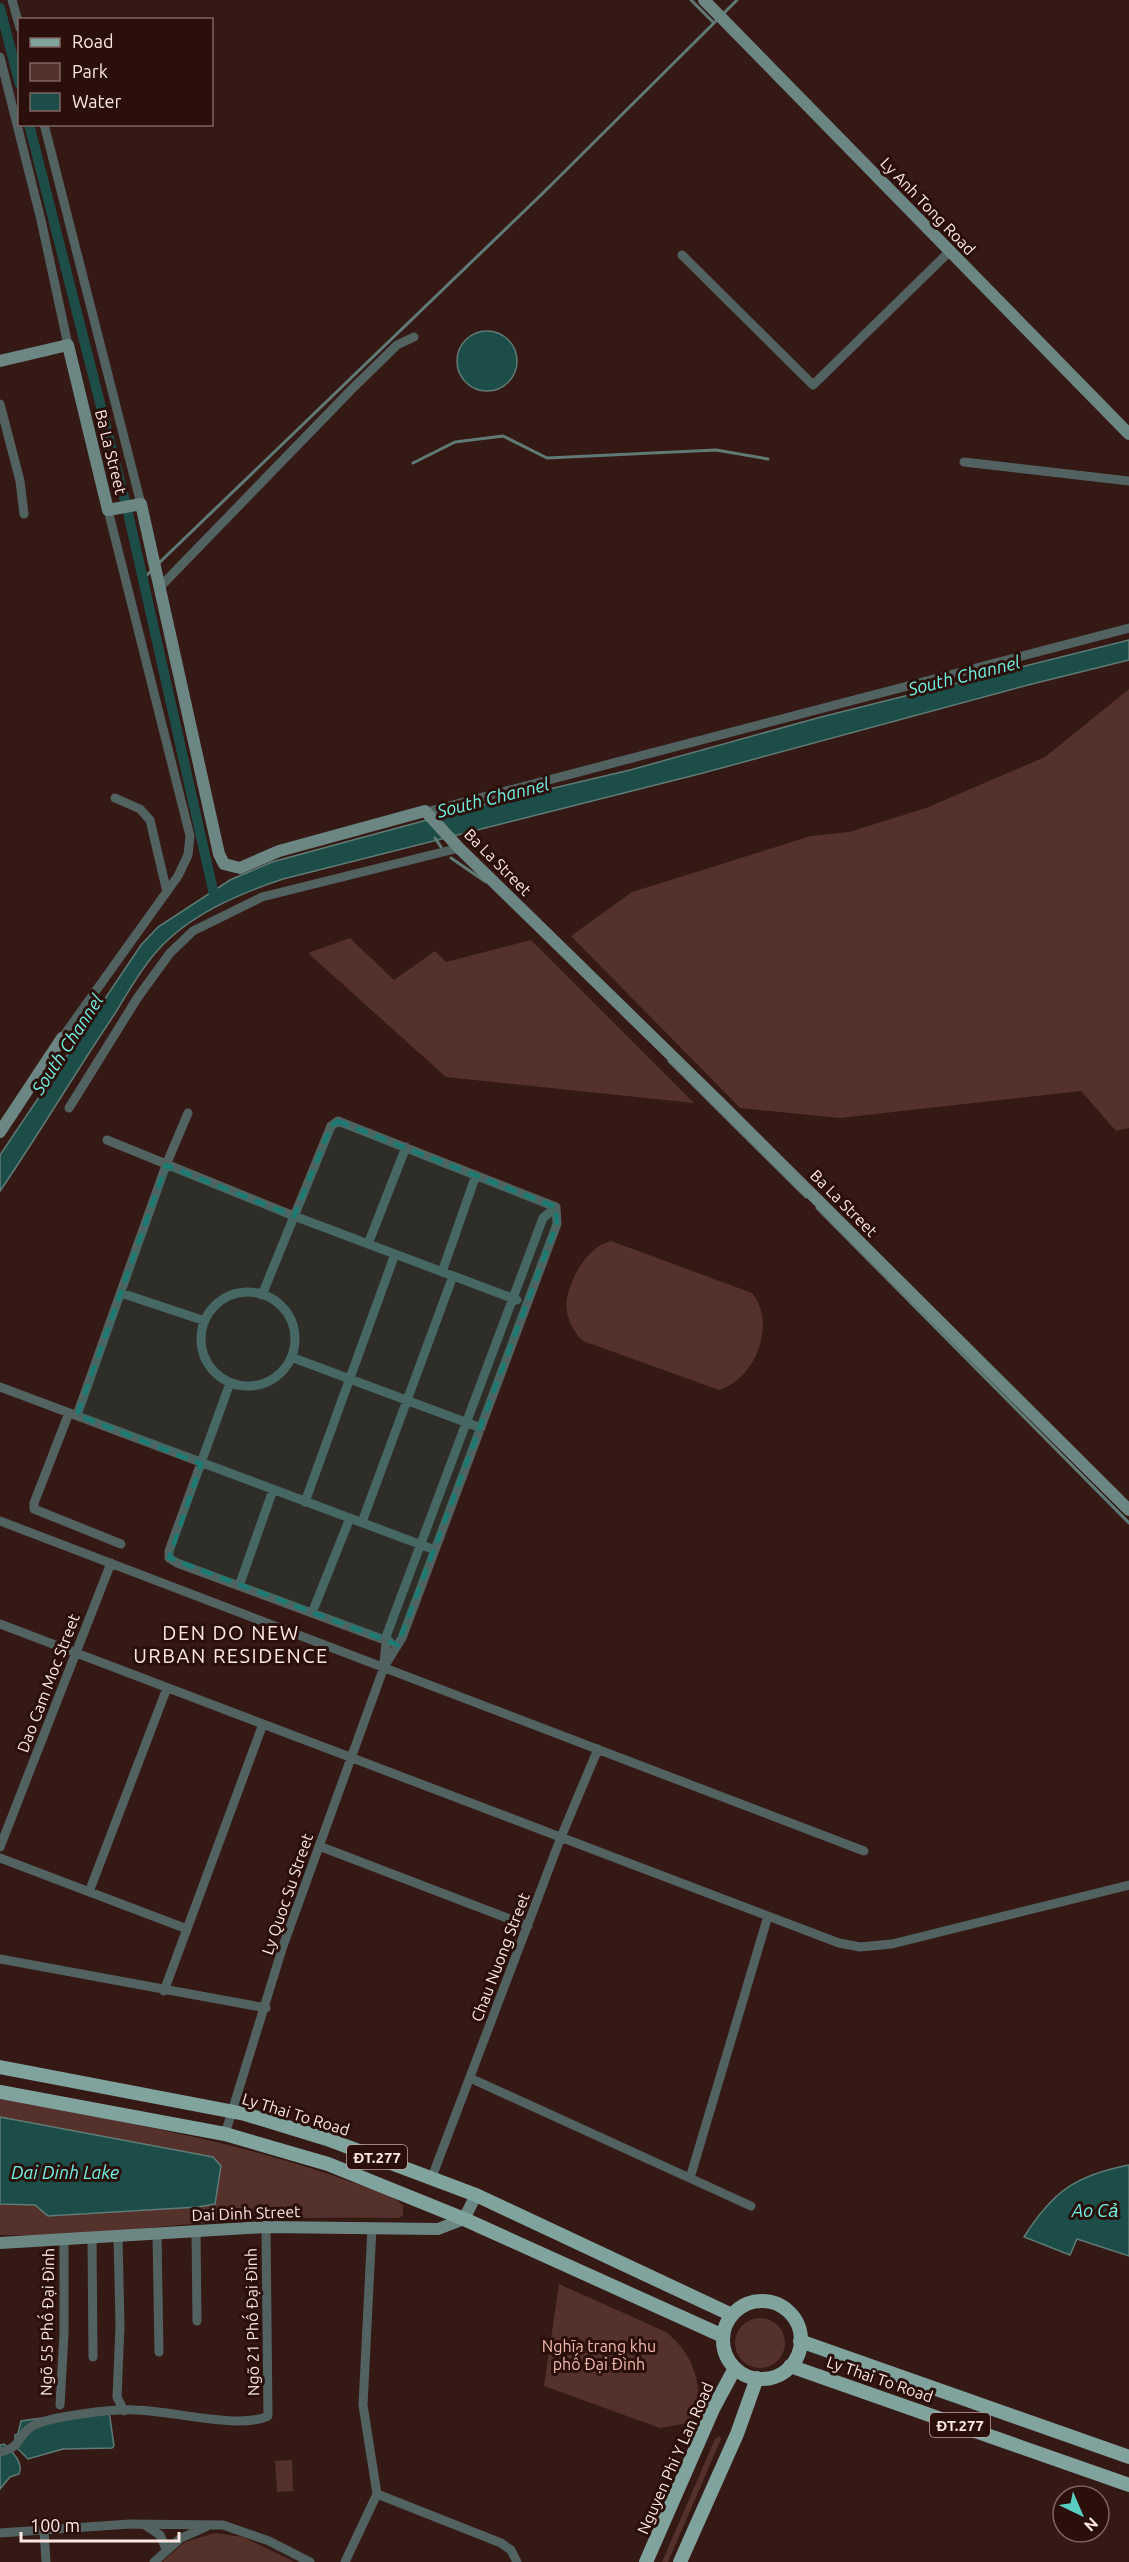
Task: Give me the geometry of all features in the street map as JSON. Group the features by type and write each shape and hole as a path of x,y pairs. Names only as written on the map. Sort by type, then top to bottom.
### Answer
{"main road":[{"name":"Ly Thai To Road","path":"0,2067 232,2111 327,2139 476,2195 732,2315"},
{"name":"ĐT.277","path":"0,2092 225,2134 328,2164 465,2219 723,2336"},
{"path":"752,2302 776,2303 794,2318 800,2341 797,2354 790,2366 778,2375 757,2378 743,2374 735,2368 726,2355 723,2336 732,2315 752,2302"},
{"name":"Ly Thai To Road","path":"800,2341 1129,2457"},
{"name":"Ly Thai To Road","path":"790,2366 1129,2485"},
{"name":"Nguyen Phi Y Lan Road","path":"646,2562 713,2409 735,2368"},
{"path":"680,2562 737,2434 757,2378"}],"street":[{"path":"12,0 18,21"},
{"name":"Ly Anh Tong Road","path":"704,0 1129,434"},
{"path":"0,57 41,220 68,345 0,361"},
{"path":"45,126 141,504"},
{"path":"682,255 813,385 949,252"},
{"path":"159,582 397,345 414,337"},
{"name":"Ba La Street","path":"68,345 108,510 141,504 216,842 225,864 240,868 279,851 426,812 459,848 724,1107 1129,1510"},
{"path":"0,404 20,482 24,514"},
{"path":"964,462 1129,481"},
{"path":"0,1132 62,1038 178,876 188,855 190,836 108,510"},
{"path":"426,812 1129,628"},
{"path":"115,798 140,809 150,820 167,892"},
{"path":"69,1108 138,997 170,953 193,931 262,897 459,848"},
{"path":"122,1544 38,1512 34,1509 34,1503 73,1414 121,1293 166,1165 188,1113"},
{"path":"262,1294 331,1126 338,1121 556,1207"},
{"path":"107,1140 294,1216 527,1304"},
{"path":"368,1244 406,1148"},
{"path":"442,1272 476,1175"},
{"path":"384,1667 387,1634 420,1544 543,1218 556,1207"},
{"path":"384,1667 398,1645 481,1428 557,1224 556,1207"},
{"path":"305,1502 395,1254"},
{"path":"362,1522 453,1276"},
{"path":"121,1293 205,1321"},
{"path":"239,1293 262,1294 277,1302 293,1324 295,1337 291,1357 280,1373 269,1381 257,1386 230,1383 209,1367 203,1355 201,1342 205,1321 215,1305 226,1297 239,1293"},
{"path":"291,1357 481,1428"},
{"path":"230,1383 169,1551 170,1558 177,1563 398,1645"},
{"path":"0,1387 435,1550"},
{"path":"239,1586 273,1490"},
{"path":"312,1613 350,1518"},
{"path":"0,1521 864,1851"},
{"name":"Dao Cam Moc Street","path":"0,1848 111,1563"},
{"path":"0,1624 839,1943 860,1947 892,1944 1129,1885"},
{"name":"Ly Quoc Su Street","path":"225,2134 266,2008 283,1946 384,1667"},
{"path":"89,1892 167,1688"},
{"path":"164,1991 263,1724"},
{"name":"Chau Nuong Street","path":"432,2177 561,1837 598,1749"},
{"path":"319,1846 528,1926"},
{"path":"0,1858 187,1929"},
{"path":"690,2178 768,1916"},
{"path":"0,1959 266,2008"},
{"path":"470,2078 751,2206"},
{"path":"465,2219 476,2195"},
{"name":"Dai Dinh Street","path":"0,2243 266,2227 438,2229 465,2219"},
{"name":"Ngõ 21 Phố Đại Đình","path":"124,2410 174,2412 233,2421 261,2419 268,2416 266,2227"},
{"path":"345,2562 377,2494 363,2405 372,2228"},
{"path":"196,2230 197,2321"},
{"path":"157,2233 159,2352"},
{"path":"0,2451 17,2445 28,2428 34,2425 72,2416 124,2410 117,2397 120,2326 118,2236"},
{"path":"92,2238 93,2356"},
{"name":"Ngõ 55 Phố Đại Đình","path":"60,2405 64,2334 64,2240"},
{"path":"377,2494 501,2543 512,2550 517,2562"},
{"path":"145,2524 160,2535 166,2549"},
{"path":"0,2533 145,2524 213,2524 253,2535 310,2562"},
{"path":"153,2562 181,2538 213,2524"},
{"path":"44,2530 46,2562"}],"highlighted area":[{"path":"338,1121 556,1207 557,1224 398,1645 169,1558 201,1464 77,1415 166,1165 294,1216 331,1126"}],"green space":[{"path":"1129,689 1129,1128 1116,1131 1081,1091 840,1118 740,1108 571,936 632,892 811,836 849,832 926,808 1045,757"},
{"path":"350,938 394,980 435,951 446,962 531,940 694,1103 446,1077 308,953"},
{"path":"611,1241 752,1293 763,1319 762,1334 759,1349 743,1374 732,1384 719,1390 583,1341 579,1337 572,1327 566,1304 572,1281 588,1256 595,1249"},
{"path":"0,2099 175,2133 304,2166 384,2193 403,2206 403,2215 399,2218 341,2217 260,2220 67,2234 0,2235"},
{"name":"Nghĩa trang khu phố Đại Đình","path":"559,2284 666,2332 676,2341 695,2372 698,2397 694,2422 660,2428 544,2386"},
{"path":"760,2318 769,2320 780,2329 785,2343 783,2352 774,2363 760,2368 751,2366 740,2357 735,2343 737,2334 746,2323"},
{"path":"720,2436 721,2439 668,2562 662,2562 715,2439"},
{"path":"292,2460 293,2491 277,2492 275,2461"},
{"path":"215,2533 243,2537 295,2562 162,2562 185,2542"}],"water":[{"path":"487,331 504,336 512,344 517,361 512,378 504,386 487,391 470,386 462,378 457,361 462,344 470,336"},
{"name":"South Channel","path":"1129,640 1129,660 703,773 283,879 215,907 170,938 151,958 0,1191 0,1155 141,945 158,927 230,880 272,862 482,805 630,770 821,717"},
{"name":"Dai Dinh Lake","path":"0,2117 213,2157 221,2166 215,2204 48,2216 35,2205 0,2204"},
{"name":"Ao Cả","path":"1129,2165 1129,2256 1077,2239 1070,2255 1024,2237 1045,2208 1067,2188 1094,2174"},
{"path":"109,2411 114,2446 112,2448 63,2449 28,2459 15,2446 15,2435 18,2434 21,2421"},
{"path":"4,2444 16,2458 20,2470 19,2474 10,2477 0,2489 0,2445"}],"waterway":[{"path":"691,0 714,23"},
{"path":"722,15 737,0"},
{"path":"0,8 18,77"},
{"path":"159,563 542,194 717,20"},
{"path":"30,126 128,513 215,899"},
{"path":"413,463 455,442 503,436 547,458 716,450 768,459"},
{"path":"143,579 152,570"},
{"path":"435,838 441,847"},
{"path":"451,858 486,882"},
{"path":"669,1061 806,1197"},
{"path":"817,1208 1129,1523"}],"district":[{"name":"DEN DO NEW URBAN RESIDENCE","path":"231,1644"}]}
